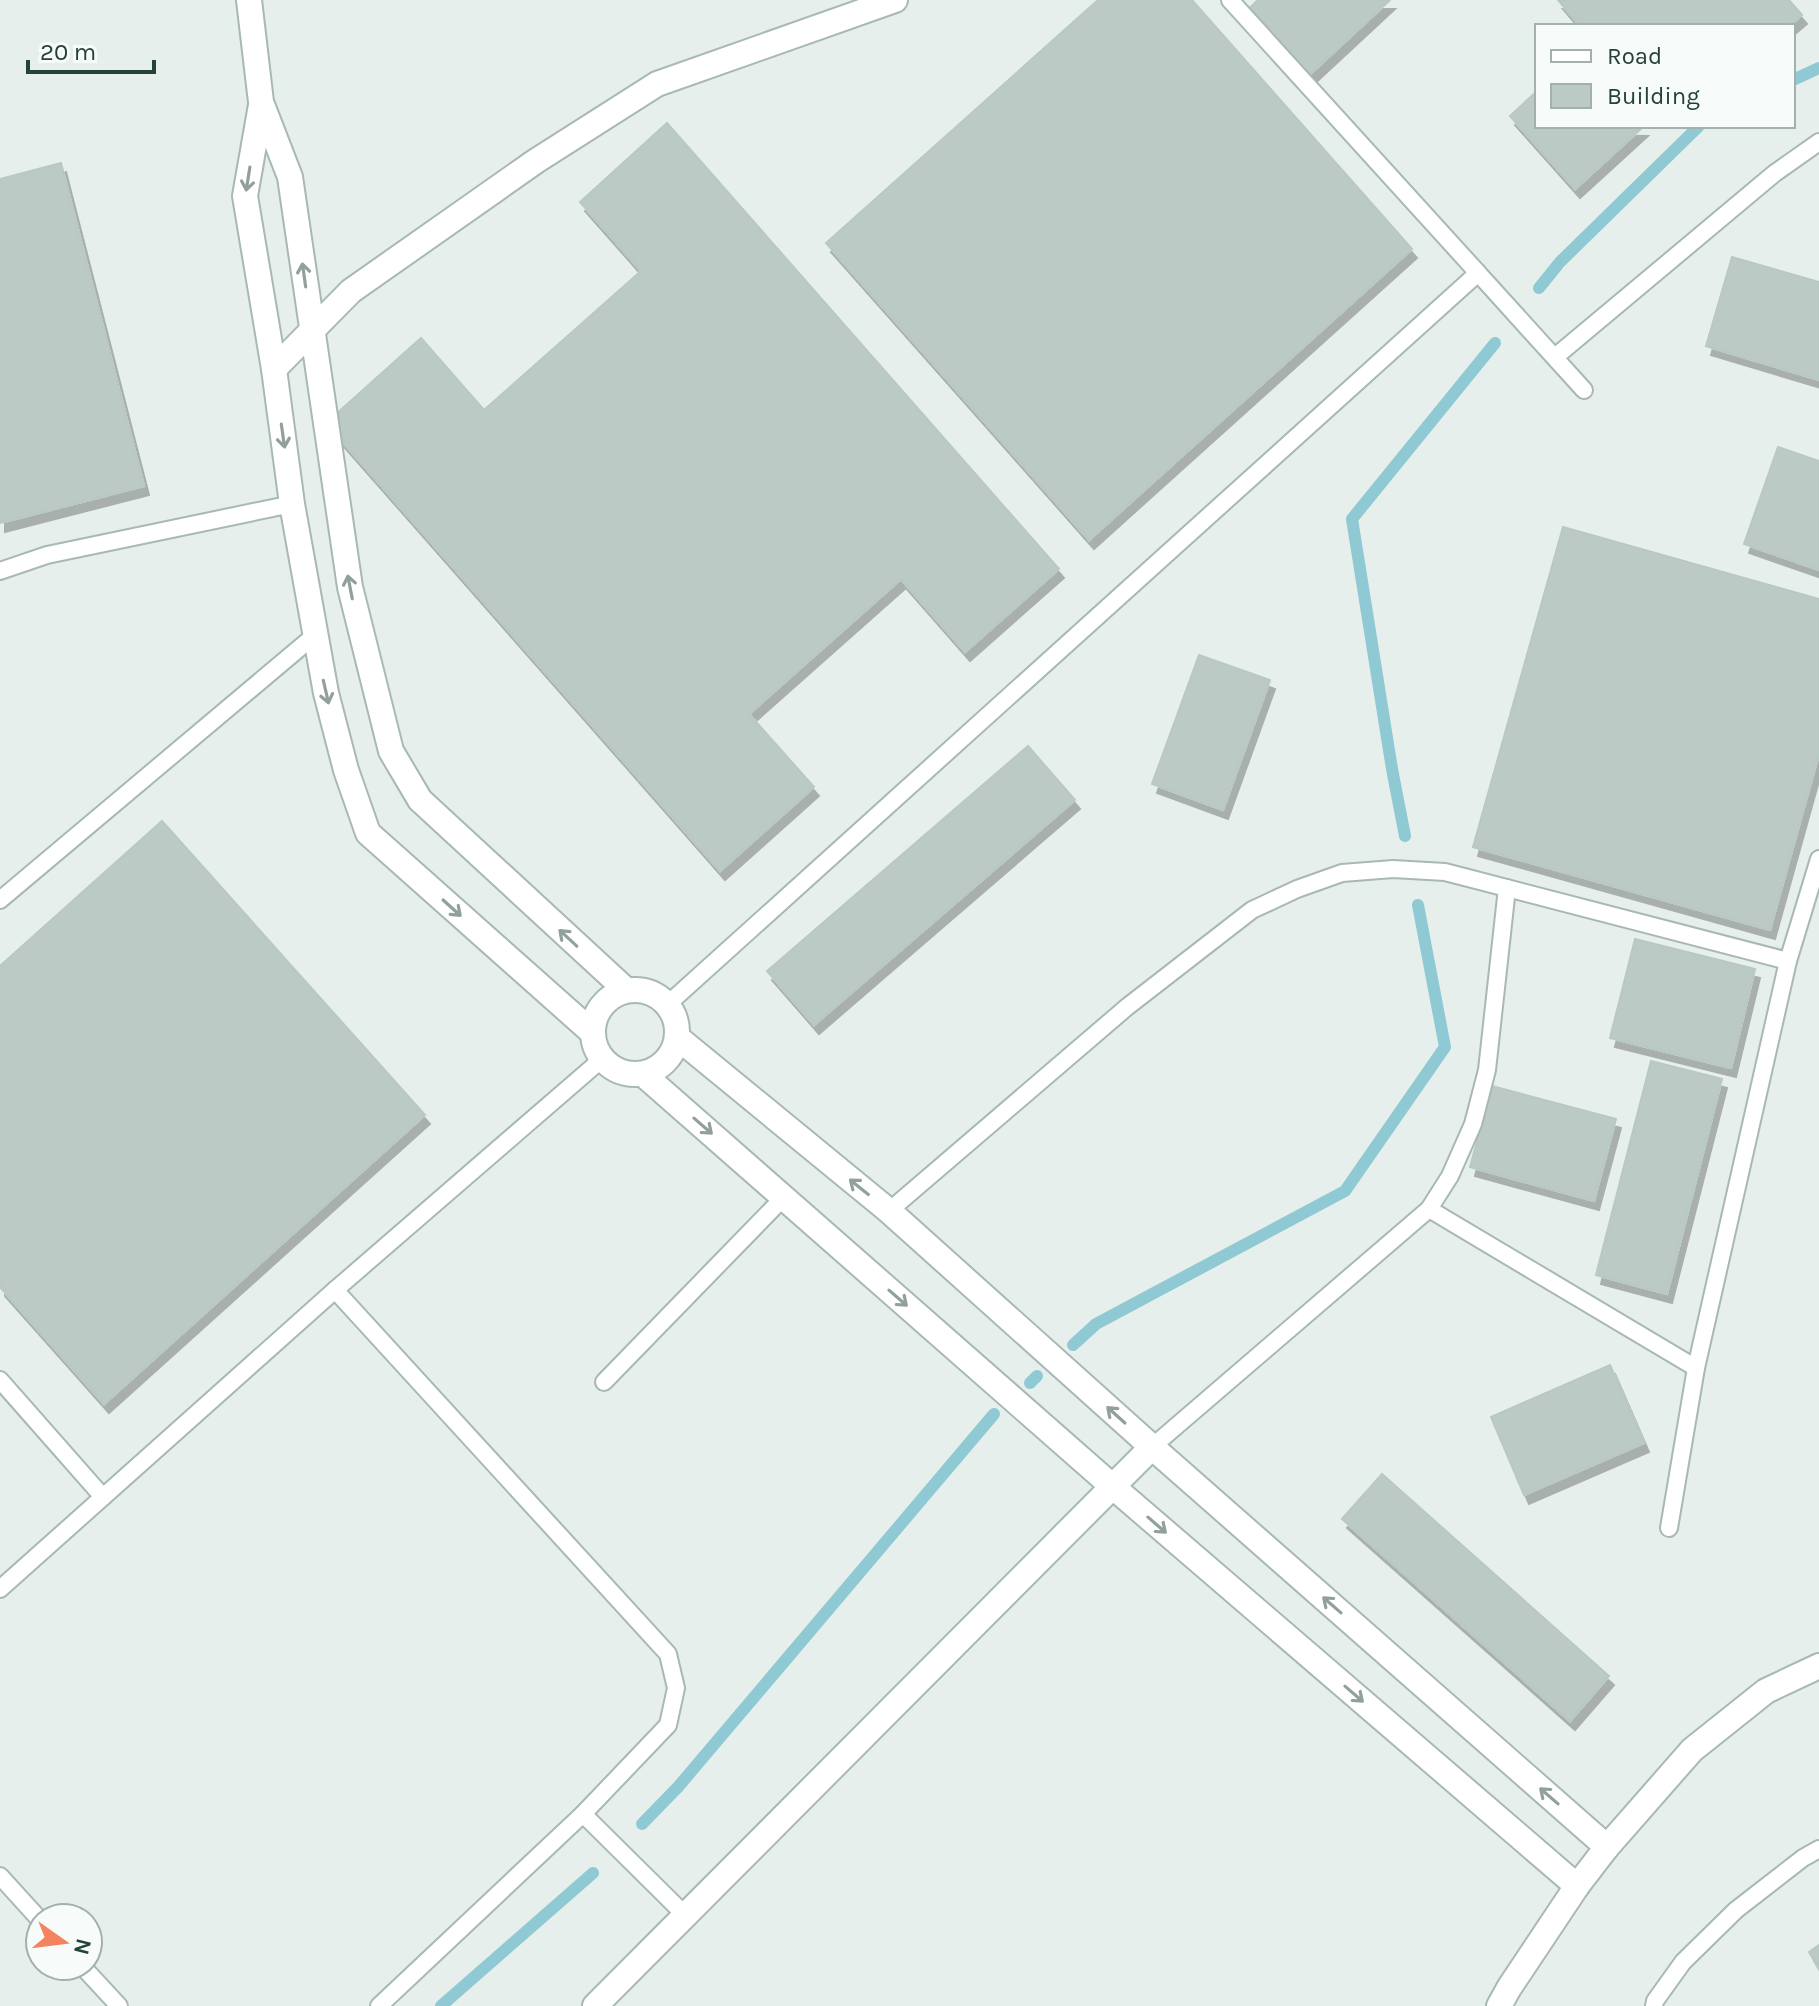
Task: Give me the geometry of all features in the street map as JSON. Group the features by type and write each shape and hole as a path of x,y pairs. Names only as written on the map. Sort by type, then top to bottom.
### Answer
{"street":[{"path":"249,0 261,102 290,177 350,587 391,751 420,800 626,990"},
{"path":"274,369 351,291 536,161 657,84 895,0"},
{"path":"261,102 245,196 274,369 292,504 326,693 346,770 368,833 593,1033"},
{"path":"626,990 640,990 656,994 668,1004 677,1020 678,1038 672,1054 660,1067 644,1075 628,1075 602,1059 595,1047 595,1019 612,996 626,990"},
{"path":"678,1038 889,1211 1607,1847"},
{"path":"644,1075 1112,1486 1577,1886"},
{"path":"595,2006 1152,1447"},
{"path":"1499,2006 1577,1886 1692,1750 1766,1691 1819,1666"}],"lane":[{"path":"1230,0 1584,390"},
{"path":"1555,357 1775,173 1819,142"},
{"path":"668,1004 1478,273"},
{"path":"0,571 47,555 292,504"},
{"path":"0,900 315,635"},
{"path":"1669,1528 1696,1368 1788,961 1819,859"},
{"path":"889,1211 1127,1007 1252,910 1342,873 1393,869 1445,872 1788,961"},
{"path":"1152,1447 1429,1209 1450,1176 1473,1124 1487,1070 1507,888"},
{"path":"0,1589 335,1290 602,1059"},
{"path":"604,1382 784,1197"},
{"path":"1429,1209 1696,1368"},
{"path":"335,1290 668,1654 676,1688 668,1725 583,1814 379,2006"},
{"path":"0,1380 103,1497"},
{"path":"583,1814 685,1915"},
{"path":"1654,2006 1683,1962 1725,1920 1803,1858 1819,1849"},
{"path":"0,1876 24,1902"},
{"path":"97,1982 119,2006"}],"building":[{"path":"1098,0 1192,0 1412,249 1089,540 826,243"},
{"path":"1258,0 1390,0 1306,78 1245,12"},
{"path":"1558,0 1789,0 1802,15 1791,24 1578,24"},
{"path":"1535,93 1535,128 1642,128 1575,189 1510,116"},
{"path":"667,123 1059,569 965,652 901,579 749,714 814,787 720,871 326,423 421,338 484,410 641,271 580,202"},
{"path":"61,163 144,486 0,523 0,179"},
{"path":"1732,257 1819,282 1819,380 1706,346"},
{"path":"1778,447 1819,461 1819,570 1744,544"},
{"path":"1563,527 1819,599 1819,754 1770,930 1473,847"},
{"path":"1199,655 1270,680 1223,810 1152,784"},
{"path":"1028,746 1075,800 814,1025 767,971"},
{"path":"162,821 425,1115 104,1404 0,1287 0,966"},
{"path":"1635,939 1755,969 1731,1068 1610,1038"},
{"path":"1651,1061 1722,1079 1667,1294 1596,1275"},
{"path":"1492,1086 1616,1119 1594,1201 1470,1167"},
{"path":"1610,1365 1644,1443 1524,1495 1491,1417"},
{"path":"1382,1474 1609,1676 1570,1721 1342,1519"},
{"path":"1819,1945 1819,1969 1809,1952"}],"waterway":[{"path":"1795,79 1819,68"},
{"path":"1539,288 1560,262 1697,128"},
{"path":"1405,836 1352,519 1495,343"},
{"path":"1073,1345 1096,1324 1345,1191 1445,1047 1418,905"},
{"path":"1030,1383 1037,1376"},
{"path":"642,1824 678,1787 994,1414"},
{"path":"441,2006 593,1873"}]}
